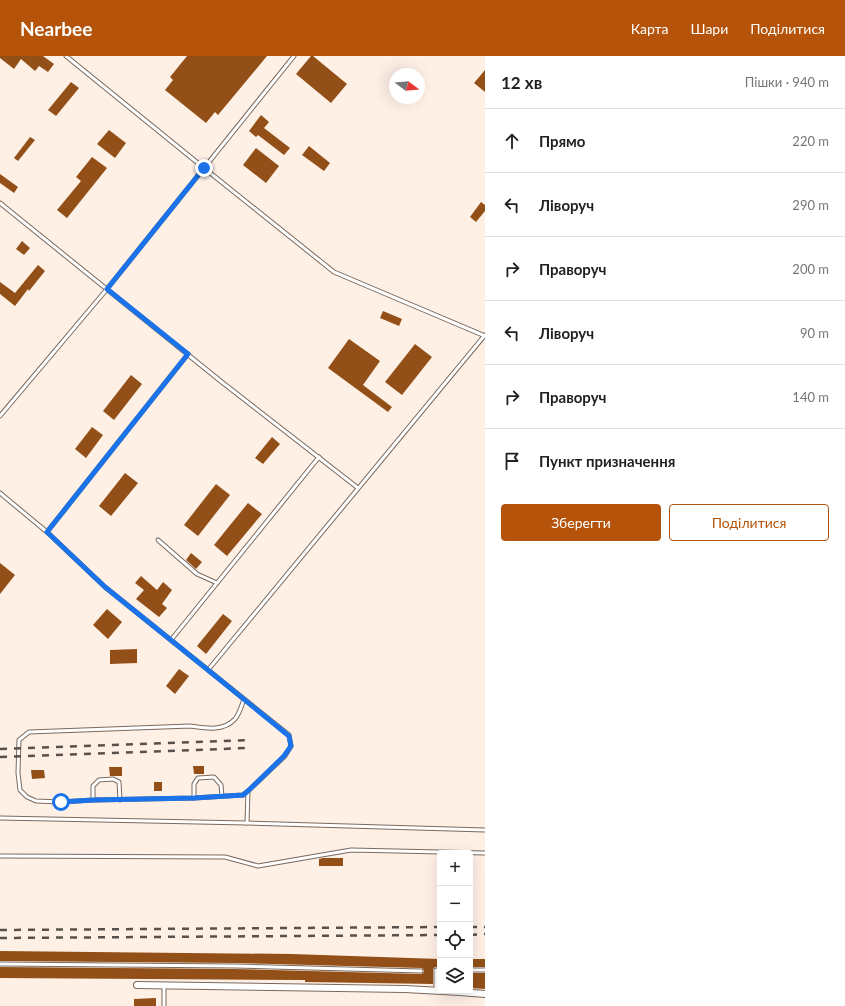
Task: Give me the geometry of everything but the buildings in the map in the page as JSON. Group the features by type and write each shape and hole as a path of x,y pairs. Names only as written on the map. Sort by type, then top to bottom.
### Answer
{"street":[{"path":"137,985 405,989 485,994"}],"lane":[{"path":"66,56 334,272 485,336 208,670"},
{"path":"0,416 107,289 294,56"},
{"path":"0,203 358,488"},
{"path":"47,532 188,354"},
{"path":"171,640 319,457"},
{"path":"0,493 47,532 105,587 244,699 289,736 291,746 284,756 243,795 61,802 36,801 27,797 20,790 19,785 19,740 29,732 190,726 220,728 235,719 244,699"},
{"path":"158,540 197,574 216,583"},
{"path":"194,798 194,784 198,778 214,777 221,785 222,796"},
{"path":"93,800 93,786 99,780 113,779 119,782 120,800"},
{"path":"247,823 248,791"},
{"path":"0,818 485,830"},
{"path":"0,856 225,857 258,866 351,850 485,853"},
{"path":"0,964 234,966 421,971"},
{"path":"436,991 437,970"},
{"path":"473,970 485,970"},
{"path":"164,986 164,1006"}],"railway":[{"path":"0,749 249,740"},
{"path":"0,757 248,748"},
{"path":"0,930 437,927"},
{"path":"473,927 485,927"},
{"path":"473,935 485,934"},
{"path":"0,938 437,935"}],"route":[{"path":"61,802 243,795 284,756 291,746 289,736 105,587 47,532 188,354 107,289 204,168"}]}
